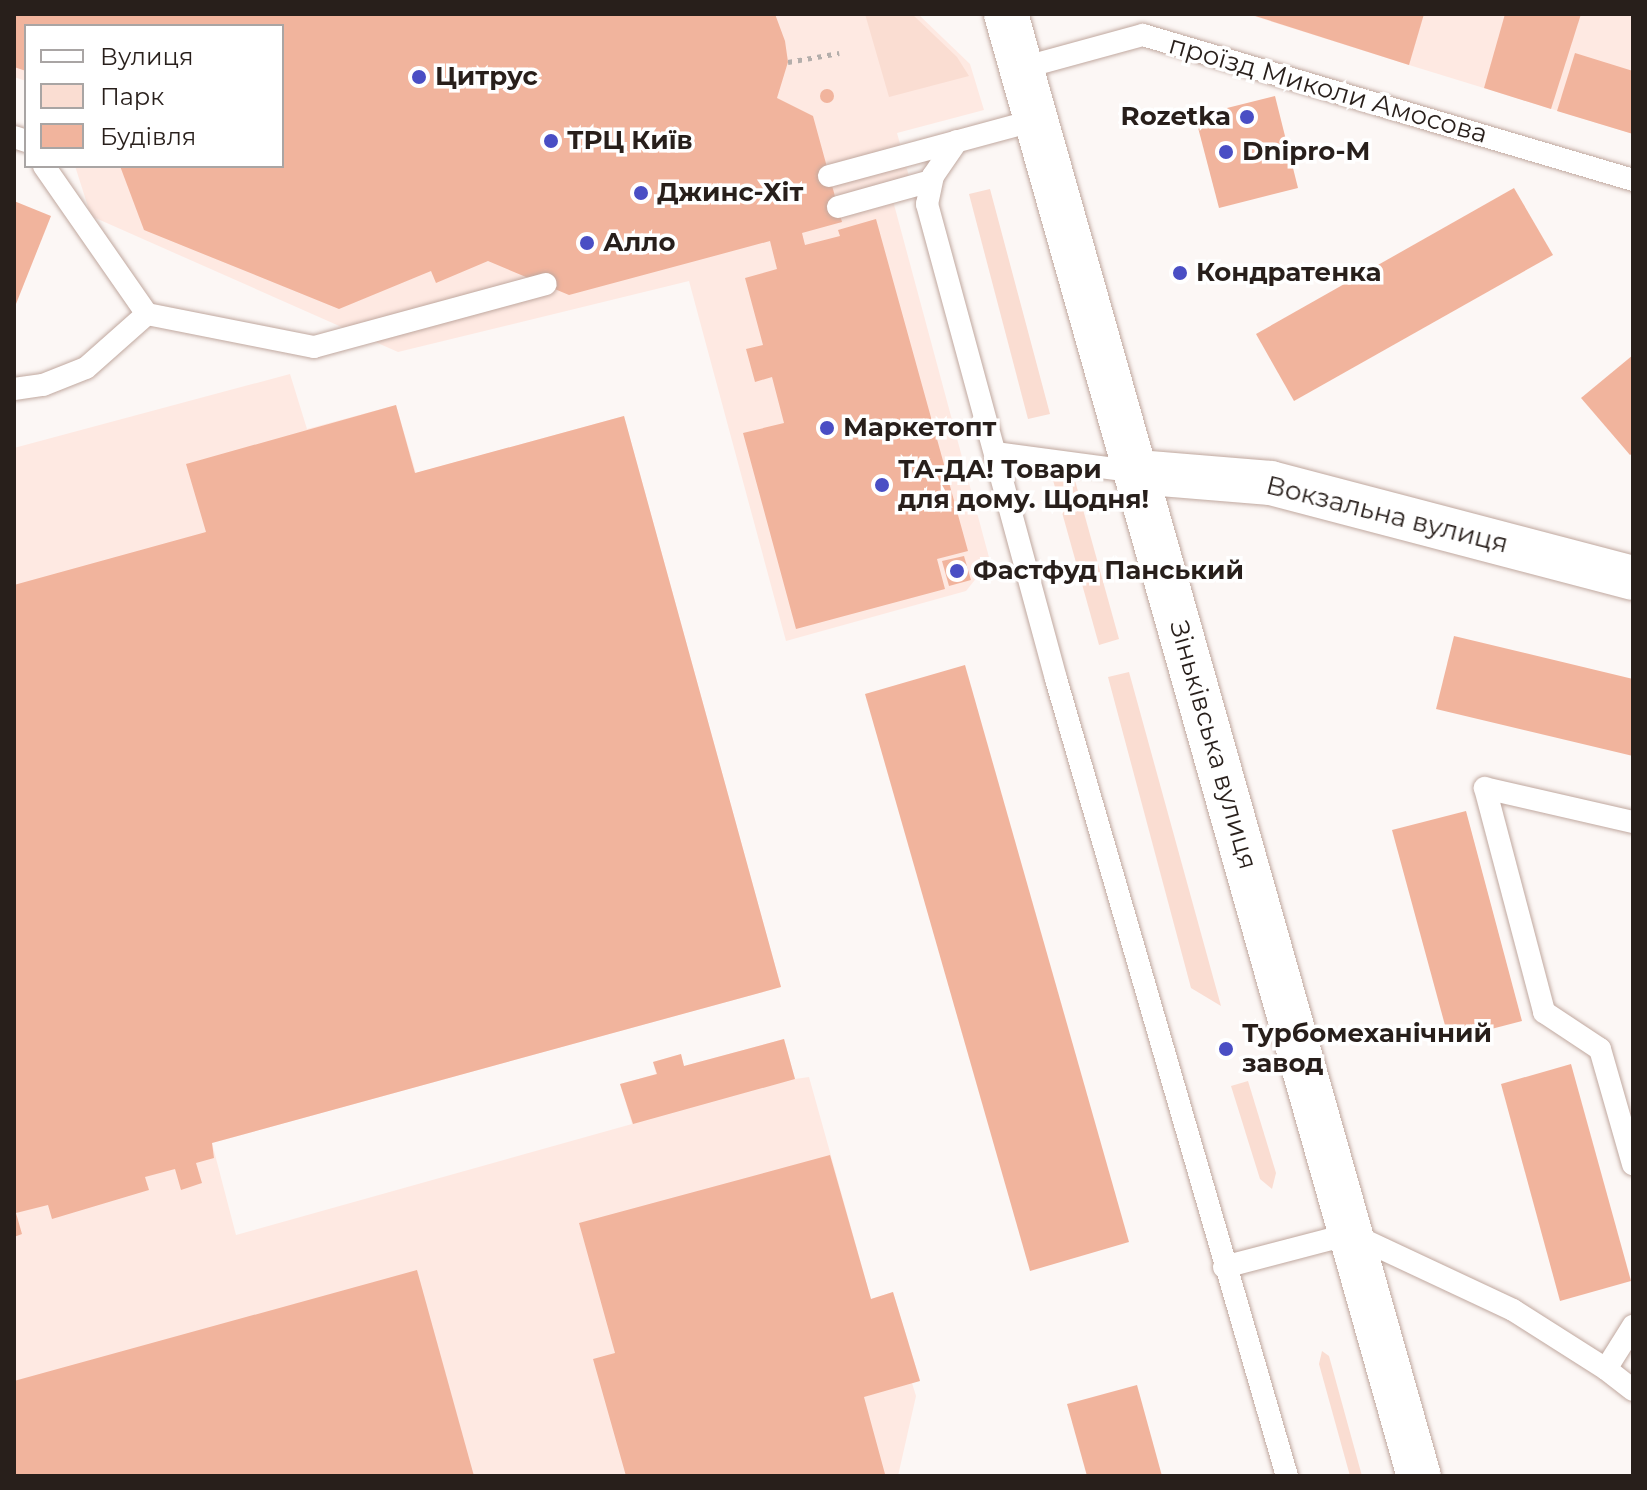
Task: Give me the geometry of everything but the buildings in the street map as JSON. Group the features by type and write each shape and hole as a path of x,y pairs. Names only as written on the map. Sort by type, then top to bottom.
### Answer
{"main road":[{"name":"Зіньківська вулиця","path":"1006,14 1419,1476"},
{"name":"Вокзальна вулиця","path":"1137,472 1271,483 1633,578"}],"lane":[{"name":"проїзд Миколи Амосова","path":"1022,68 1143,35 1633,180"},
{"path":"829,176 1037,120"},
{"path":"957,141 931,181 927,204 1224,1267 1287,1476"},
{"path":"45,168 147,314 314,347 546,284"},
{"path":"838,207 931,181"},
{"path":"14,389 43,385 86,368 147,314"},
{"path":"995,453 1137,472"},
{"path":"1633,822 1485,788 1544,1012 1600,1049 1633,1164"},
{"path":"1224,1267 1351,1234 1513,1310 1606,1369 1633,1390"},
{"path":"1606,1369 1633,1326"}],"path":[{"path":"788,62 839,53"}],"shaded area":[{"path":"14,14 918,14 970,64 984,110 897,133 913,191 892,197 990,561 966,591 786,641 689,281 398,352 91,216 76,168 284,168 284,24 24,24 24,80 14,77"},
{"path":"1247,14 1633,14 1633,134 1409,65"},
{"path":"290,374 307,429 396,405 416,473 624,416 781,987 212,1143 236,1235 632,1124 620,1084 656,1074 653,1062 681,1054 684,1066 784,1039 795,1079 809,1077 871,1299 893,1292 920,1380 912,1383 916,1396 898,1476 14,1476 14,448"}],"green space":[{"path":"865,14 912,14 957,57 969,76 889,97"},
{"path":"990,189 1050,414 1028,419 969,194"},
{"path":"1051,473 1074,477 1119,639 1099,645"},
{"path":"1129,672 1221,1006 1191,988 1108,677"},
{"path":"1248,1081 1276,1173 1272,1189 1260,1179 1231,1086"},
{"path":"1322,1351 1329,1356 1362,1476 1350,1476 1319,1364"}],"place":[{"name":"Цитрус","path":"419,77"},
{"name":"Rozetka","path":"1247,117"},
{"name":"ТРЦ Київ","path":"551,141"},
{"name":"Dnipro-M","path":"1226,152"},
{"name":"Джинс-Хіт","path":"641,193"},
{"name":"Алло","path":"587,243"},
{"name":"Кондратенка","path":"1180,273"},
{"name":"Маркетопт","path":"827,428"},
{"name":"ТА-ДА! Товари для дому. Щодня!","path":"882,485"},
{"name":"Фастфуд Панський","path":"957,571"},
{"name":"Турбомеханічний завод","path":"1226,1049"}]}
